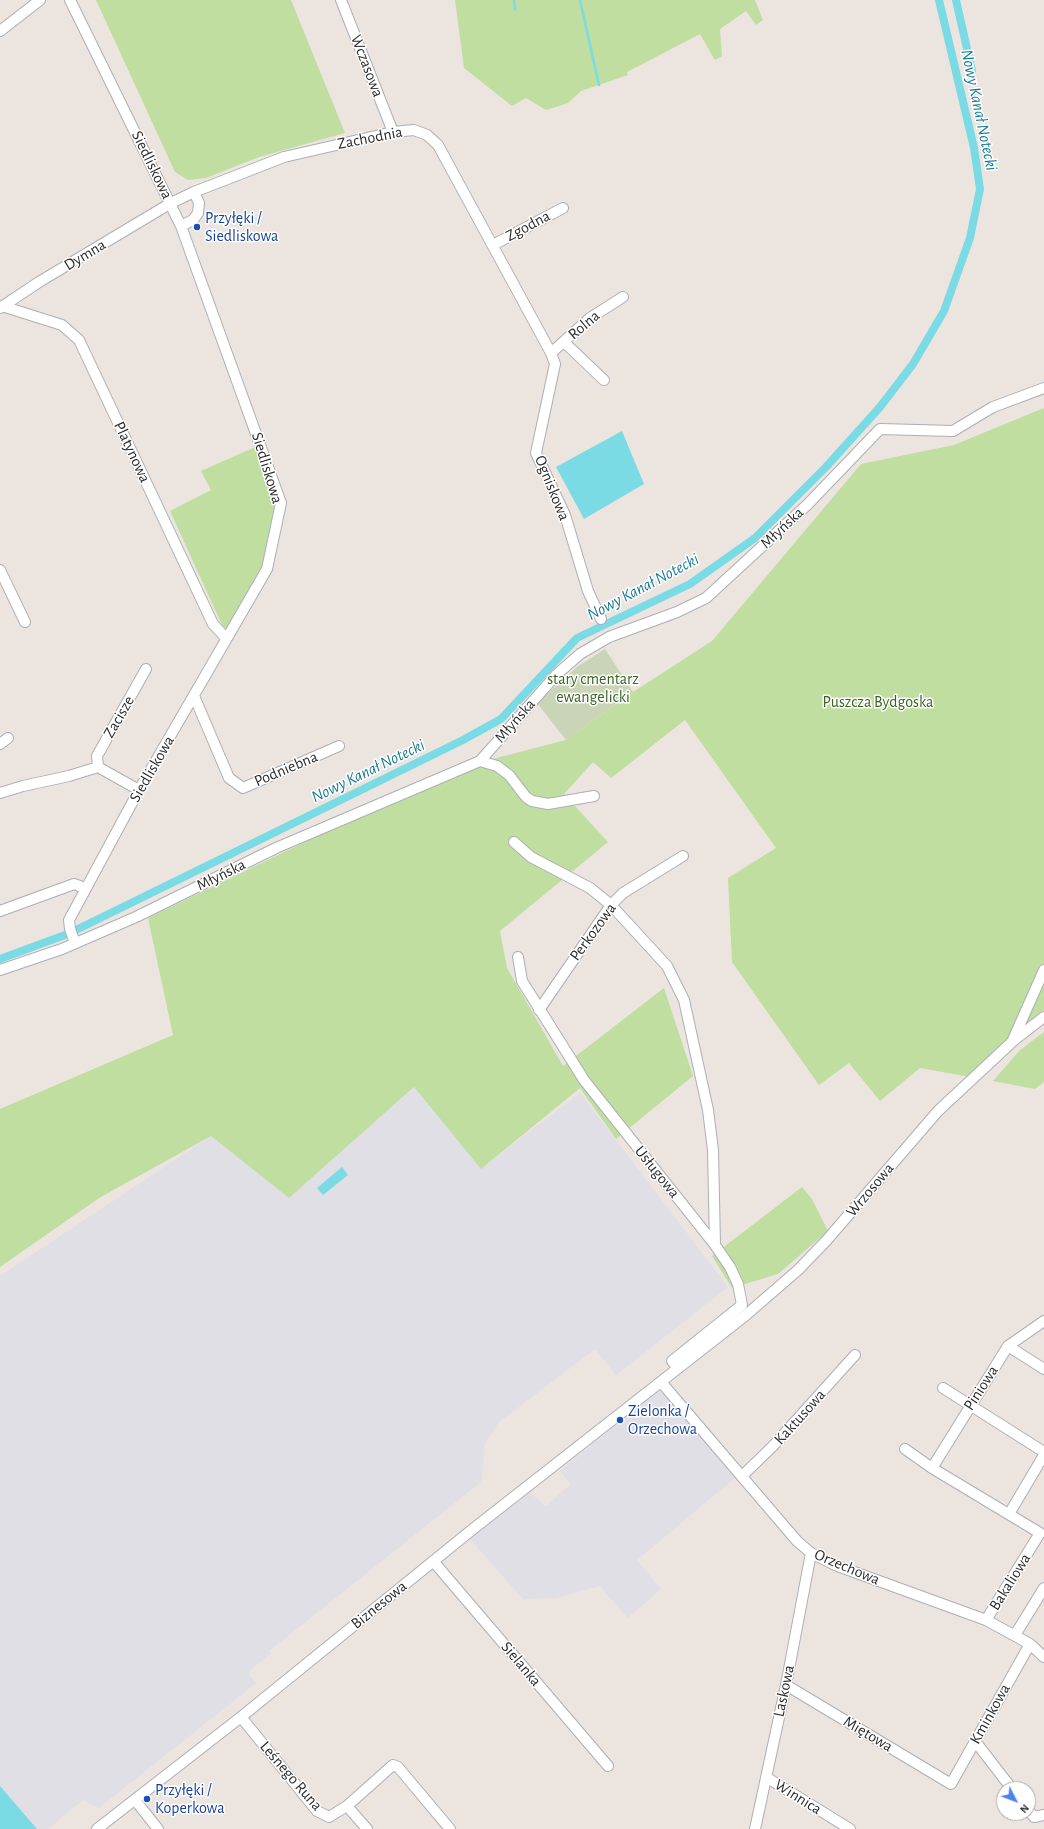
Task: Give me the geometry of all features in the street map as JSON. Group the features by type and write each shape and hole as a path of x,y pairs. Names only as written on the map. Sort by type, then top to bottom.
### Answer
{"street":[{"path":"0,31 40,0"},
{"name":"Siedliskowa","path":"70,0 181,226 281,503 267,569 139,790 85,888 69,920 70,930 75,943"},
{"name":"Wczasowa","path":"341,0 393,132"},
{"name":"Zachodnia","path":"171,203 194,192 284,157 393,132 414,130 427,136 438,145 550,351"},
{"path":"181,226 193,220 198,213 199,203 194,192"},
{"name":"Dymna","path":"1,307 39,282 171,203"},
{"name":"Zgodna","path":"493,245 563,208"},
{"name":"Rolna","path":"550,351 564,342 590,318 623,297"},
{"name":"Platynowa","path":"1,307 62,325 79,340 214,624 226,638"},
{"path":"564,342 604,380"},
{"name":"Ogniskowa","path":"550,351 555,364 536,453 565,515 586,584 601,620"},
{"name":"Młyńska","path":"0,970 75,943 144,913 276,848 480,761 556,675 580,654 610,637 677,612 706,598 807,505 880,429 953,431 993,407 1044,388"},
{"path":"0,570 25,622"},
{"name":"Zacisze","path":"98,767 97,756 146,669"},
{"name":"Podniebna","path":"194,696 229,778 243,788 338,746"},
{"path":"480,761 497,766 509,775 526,797 532,801 548,804 594,796"},
{"path":"0,793 22,786 69,776 98,767 139,790"},
{"path":"514,842 531,857 590,888 611,905 667,966 684,1000 708,1110 713,1150 715,1245"},
{"name":"Perkozowa","path":"539,1010 611,905 623,894 683,856"},
{"path":"0,911 74,884 85,888"},
{"name":"Usługowa","path":"518,957 522,981 584,1080 715,1245 730,1267 738,1284 742,1305 672,1361 678,1368"},
{"name":"Wrzosowa","path":"661,1382 798,1270 826,1241 938,1111 1012,1042 1044,970"},
{"path":"1012,1042 1044,1017"},
{"name":"Piniowa","path":"932,1468 1008,1346 1044,1321"},
{"path":"1008,1346 1044,1369"},
{"name":"Kaktusowa","path":"742,1476 773,1446 855,1355"},
{"name":"Orzechowa","path":"661,1382 797,1541 811,1553 835,1565 986,1620 1030,1644 1044,1657"},
{"name":"Biznesowa","path":"97,1829 241,1717 433,1561 661,1382"},
{"path":"943,1388 1044,1452"},
{"name":"Bakaliowa","path":"905,1449 932,1468 1040,1533 986,1620"},
{"path":"1009,1514 1044,1455"},
{"name":"Laskowa","path":"755,1828 786,1685 811,1553"},
{"name":"Sielanka","path":"433,1561 608,1766"},
{"path":"1015,1635 1044,1588"},
{"name":"Kminkowa","path":"951,1784 1030,1644"},
{"name":"Miętowa","path":"786,1685 951,1784"},
{"name":"Leśnego Runa","path":"241,1717 317,1811 329,1817 347,1806 393,1765 398,1767 450,1829"},
{"path":"975,1741 1006,1781"},
{"name":"Winnica","path":"766,1777 850,1829"},
{"path":"134,1800 158,1829"},
{"name":"Leśnego Runa","path":"347,1806 367,1829"}],"shaded area":[{"path":"414,1087 481,1169 580,1093 728,1287 616,1375 595,1349 499,1422 485,1443 481,1482 269,1651 271,1654 250,1670 249,1675 256,1683 99,1808 83,1800 48,1829 0,1829 0,1276 211,1136 289,1198"},
{"path":"656,1392 666,1394 736,1477 637,1560 661,1589 627,1618 600,1586 556,1598 523,1599 470,1539 530,1493 546,1506 571,1484 560,1471"}],"green space":[{"path":"96,0 291,0 345,133 259,157 206,178 188,180 175,172"},
{"path":"455,0 755,0 763,20 756,25 746,11 720,29 722,56 715,60 700,34 627,72 628,75 581,91 568,103 546,110 526,98 512,106 464,68"},
{"name":"Puszcza Bydgoska","path":"1044,408 1044,1010 1024,1025 970,1077 920,1068 880,1101 849,1063 819,1085 732,962 728,878 776,848 685,720 611,778 593,762 564,794 608,842 500,931 507,968 563,1066 664,988 693,1076 616,1139 580,1088 481,1169 414,1087 289,1198 211,1136 99,1198 0,1267 0,1109 173,1035 148,918 458,768 566,740 633,692 712,641 861,464 954,445"},
{"path":"255,447 276,503 263,566 227,628 223,627 170,511 211,490 201,471"},
{"name":"stary cmentarz ewangelicki","path":"605,649 633,692 566,740 537,703 578,666"},
{"path":"1044,1032 1044,1082 1035,1089 993,1081 1020,1050"},
{"path":"802,1187 812,1199 828,1231 778,1274 732,1288 712,1256"}],"water":[{"path":"622,431 644,484 584,519 556,467"},
{"path":"342,1167 348,1175 323,1195 317,1188"},
{"path":"0,1786 37,1829 0,1829"}],"waterway":[{"path":"514,0 515,10"},
{"path":"580,0 599,85"},
{"name":"Nowy Kanał Notecki","path":"76,930 463,740 501,719 577,638 690,584 755,538 826,467 880,407 913,364 944,311 970,238 980,189 974,148 939,0"},
{"path":"956,0 972,71"},
{"name":"Nowy Kanał Notecki","path":"0,959 65,935"}],"place":[{"name":"Przyłęki / Siedliskowa","path":"197,227"},
{"name":"Zielonka / Orzechowa","path":"620,1420"},
{"name":"Przyłęki / Koperkowa","path":"147,1799"}]}
